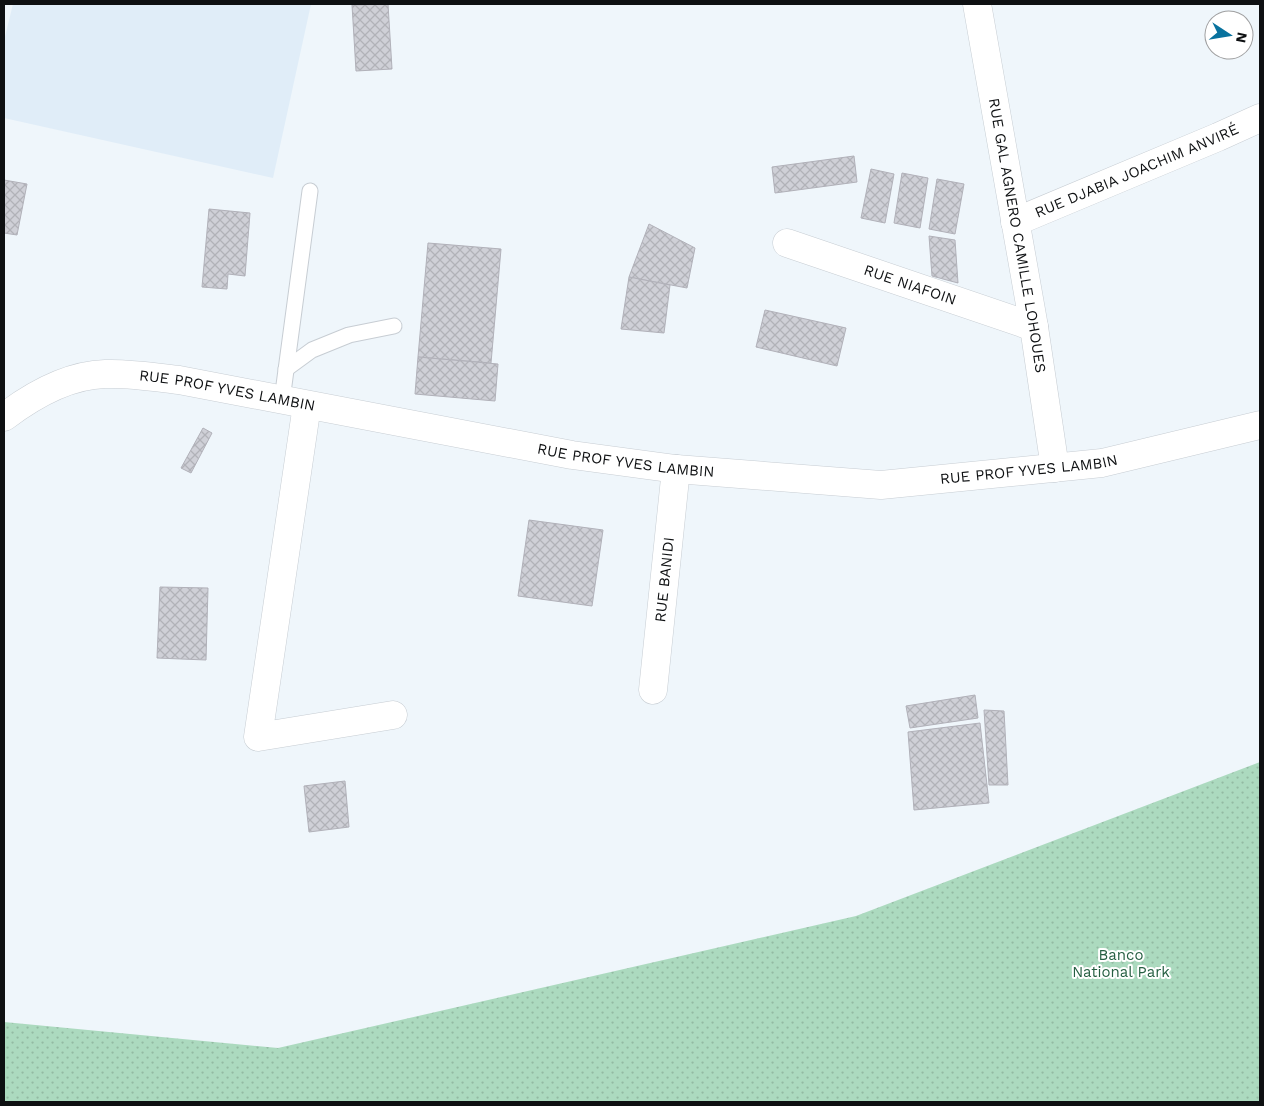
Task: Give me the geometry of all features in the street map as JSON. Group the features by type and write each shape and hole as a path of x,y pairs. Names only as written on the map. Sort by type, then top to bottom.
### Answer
{"street":[{"name":"RUE GAL AGNERO CAMILLE LOHOUES","path":"977,4 1034,327 1055,468"},
{"name":"RUE DJABIA JOACHIM ANVIRÉ","path":"1015,222 1260,118"},
{"name":"RUE NIAFOIN","path":"787,242 1034,327"},
{"name":"RUE PROF YVES LAMBIN","path":"4,417 21,404 80,377 104,374 131,374 178,380 572,455 676,469 881,485 1102,463 1260,425"},
{"path":"294,403 258,736 393,715"},
{"name":"RUE BANIDI","path":"653,690 676,469"}],"lane":[{"path":"294,403 286,369 310,192"},
{"path":"286,369 312,350 349,335 394,326"}],"shaded area":[{"path":"13,4 311,4 273,178 4,118 4,41"}],"green space":[{"name":"Banco National Park","path":"1260,762 1260,1102 4,1102 4,1022 278,1048 856,916"}],"building":[{"path":"388,4 392,69 356,71 352,5"},
{"path":"854,156 857,182 775,193 772,167"},
{"path":"871,169 894,174 885,223 861,218"},
{"path":"902,173 928,178 920,228 894,223"},
{"path":"937,179 964,184 955,234 929,229"},
{"path":"4,180 27,184 17,235 4,233"},
{"path":"209,209 250,213 245,276 228,274 227,289 202,287"},
{"path":"649,224 695,248 687,288 629,277"},
{"path":"929,236 955,240 958,283 932,276"},
{"path":"428,243 501,249 491,363 418,357"},
{"path":"629,277 670,285 664,333 621,329"},
{"path":"765,310 846,328 837,366 756,347"},
{"path":"418,357 498,364 495,401 415,394"},
{"path":"203,428 212,433 191,473 181,468"},
{"path":"529,520 603,530 592,606 518,596"},
{"path":"160,587 208,588 206,660 157,658"},
{"path":"975,695 978,718 910,728 906,706"},
{"path":"984,710 1004,711 1008,785 989,785"},
{"path":"980,723 989,803 914,810 908,732"},
{"path":"345,781 349,827 309,832 304,786"}]}
